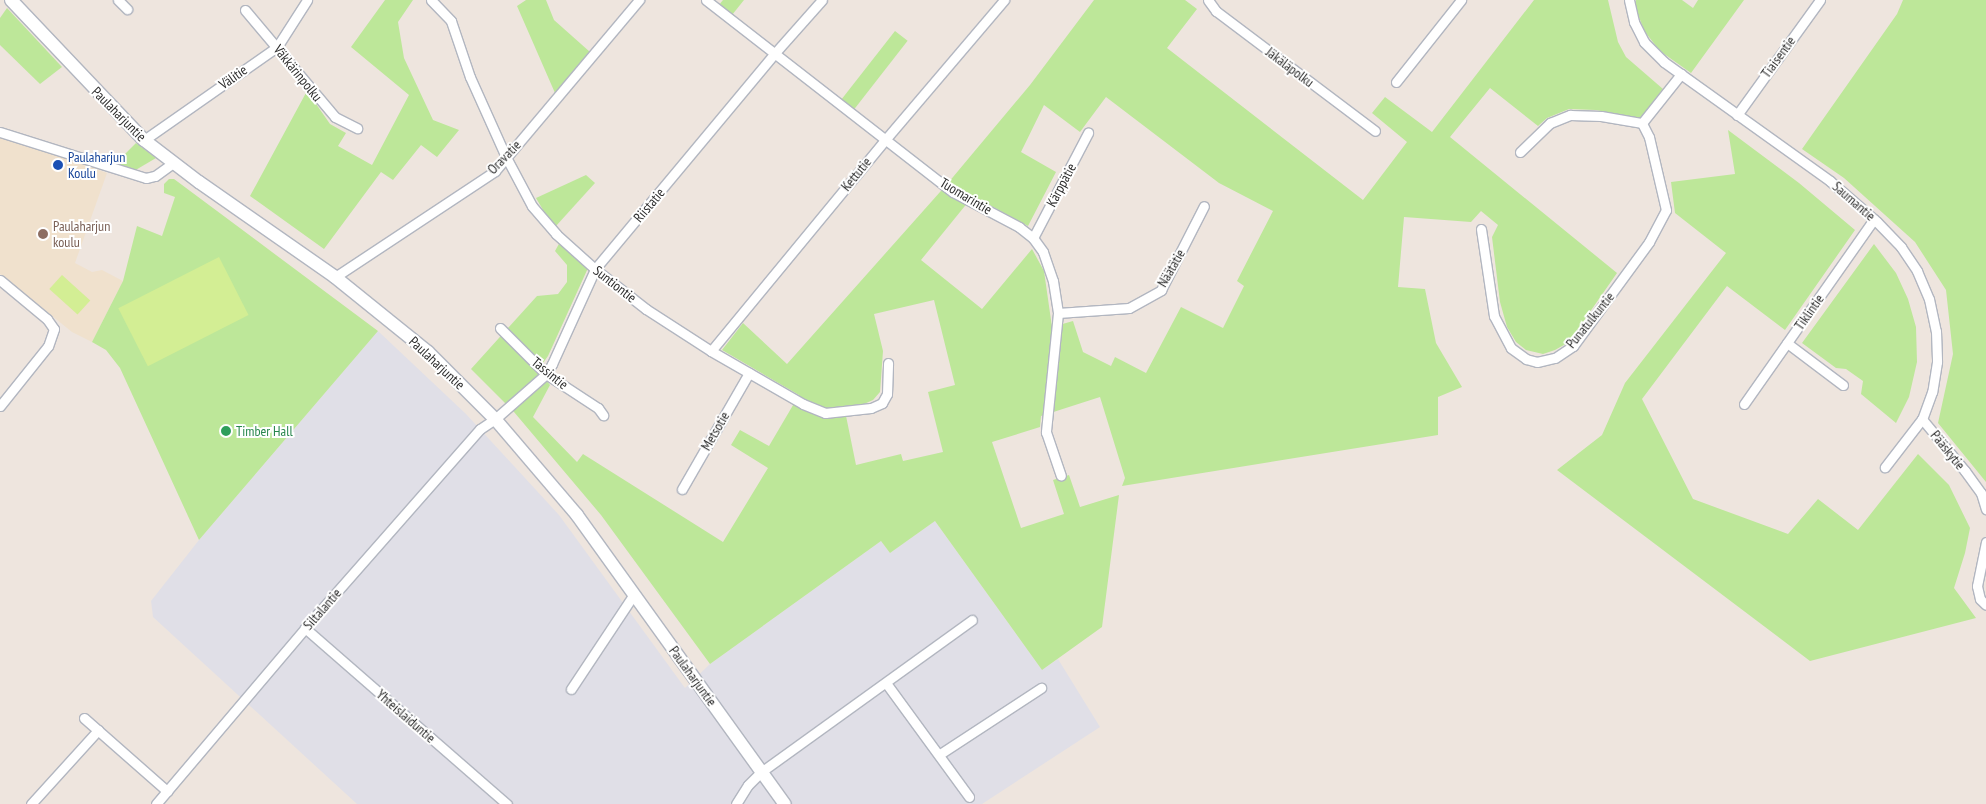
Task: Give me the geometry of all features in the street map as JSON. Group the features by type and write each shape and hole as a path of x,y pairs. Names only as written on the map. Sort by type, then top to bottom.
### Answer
{"main road":[{"name":"Paulaharjuntie","path":"11,0 144,140 173,163 335,277 428,352 495,419 577,515 785,804"}],"street":[{"path":"118,0 127,9"},
{"name":"Välitie","path":"144,140 277,47 307,0"},
{"name":"Suntiontie","path":"431,0 451,22 470,77 506,158 532,206 556,234 595,269 646,309 711,351 803,404 825,413 871,408 882,402 887,394 888,363"},
{"name":"Oravatie","path":"335,277 495,170 639,0"},
{"name":"Tuomarintie","path":"706,0 953,192 1019,227 1033,238 1044,252 1054,281 1058,313 1046,432 1061,476"},
{"name":"Riistatie","path":"495,419 546,374 595,269 774,54 822,0"},
{"name":"Kettutie","path":"711,351 884,140 1004,0"},
{"name":"Jäkäläpolku","path":"1208,0 1216,11 1375,131"},
{"path":"1396,82 1461,0"},
{"name":"Saumantie","path":"1629,0 1634,22 1644,42 1664,62 1830,181 1874,219 1900,247 1916,270 1929,299 1936,331 1937,362 1932,392 1922,419 1884,466"},
{"name":"Tiaisentie","path":"1737,115 1820,0"},
{"name":"Väkkärinpolku","path":"245,10 335,117 357,128"},
{"path":"1520,152 1550,123 1570,115 1601,116 1642,123 1680,74"},
{"name":"Punatulkuntie","path":"1481,229 1494,316 1511,348 1526,358 1537,362 1555,358 1573,346 1649,242 1666,210 1649,137 1642,123"},
{"path":"0,132 146,178 155,176 173,163"},
{"name":"Kärppätie","path":"1033,238 1088,133"},
{"name":"Näätätie","path":"1058,313 1129,308 1161,290 1204,206"},
{"name":"Tiklintie","path":"1744,404 1874,219"},
{"path":"0,280 47,319 54,329 48,346 0,406"},
{"name":"Tassintie","path":"500,328 546,374 598,408 603,415"},
{"path":"1787,343 1843,385"},
{"name":"Metsotie","path":"682,489 749,373"},
{"name":"Siltalantie","path":"156,804 305,628 480,429 495,419"},
{"name":"Pääskytie","path":"1922,419 1981,493 1986,509"},
{"path":"1986,542 1977,586 1980,599 1986,605"},
{"path":"571,689 634,594"},
{"path":"736,804 748,785 761,772 972,620"},
{"name":"Yhteislaiduntie","path":"305,628 507,804"},
{"path":"886,682 970,797"},
{"path":"940,754 1041,688"},
{"path":"84,718 168,791"},
{"path":"31,804 98,730"}],"shaded area":[{"name":"Paulaharjun koulu","path":"0,135 107,173 75,263 92,272 102,270 123,281 92,342 72,332 0,274"},
{"path":"378,331 466,414 559,515 685,688 710,664 881,541 890,553 935,521 1042,670 1058,659 1100,727 982,804 357,804 153,617 151,601 199,540"}],"green space":[{"path":"385,0 413,0 398,22 404,58 433,120 459,130 437,157 421,145 393,180 381,172 324,249 250,196 307,91 330,124 346,133 338,146 372,165 409,95 351,47"},
{"path":"526,0 546,0 554,20 590,52 555,93 517,6"},
{"path":"723,0 744,0 732,15 719,5"},
{"path":"1094,0 1185,0 1197,9 1167,48 1363,200 1407,142 1372,113 1385,97 1432,132 1534,0 1608,0 1618,42 1626,57 1663,89 1653,105 1640,119 1596,110 1569,109 1547,118 1538,126 1490,88 1450,137 1617,273 1569,342 1543,354 1526,350 1516,342 1507,327 1500,302 1492,237 1498,225 1481,211 1471,222 1404,217 1398,287 1425,289 1436,343 1462,387 1438,397 1438,435 1122,486 1125,478 1100,397 1041,416 1040,427 992,442 1021,528 1064,514 1053,480 1069,475 1080,507 1119,495 1102,627 1042,670 935,521 890,553 881,541 710,664 601,515 514,412 471,369 537,296 558,294 567,282 567,265 555,251 560,242 588,268 548,356 538,370 550,385 533,417 577,462 583,454 723,542 768,468 731,445 740,430 769,446 799,395 722,350 743,323 787,364 948,183 1030,85","holes":["1106,97 1219,183 1273,211 1237,281 1244,286 1223,328 1181,307 1146,373 1115,357 1111,366 1083,352 1073,321 1052,327 1044,271 1032,249 982,309 921,260 973,196 1028,226 1056,172 1021,152 1044,105 1080,132","934,300 955,385 928,392 943,452 903,461 901,454 856,465 844,406 864,404 873,400 880,392 883,351 874,314"]},
{"path":"1636,0 1682,0 1693,8 1698,0 1744,0 1691,73 1660,51 1645,32 1636,10"},
{"path":"1903,0 1986,0 1986,482 1938,423 1953,354 1946,290 1915,242 1844,178 1802,149 1897,14"},
{"path":"7,8 62,67 40,84 0,45 0,18"},
{"path":"895,31 908,41 853,110 841,100"},
{"path":"1728,130 1799,183 1855,230 1785,330 1727,286 1642,399 1693,499 1788,534 1818,499 1858,530 1918,454 1949,485 1970,528 1965,553 1954,588 1976,618 1810,661 1557,470 1602,435 1625,383 1726,253 1675,213 1671,182 1735,174"},
{"path":"136,143 156,158 134,171 114,165"},
{"path":"586,175 595,183 556,226 546,215 536,198"},
{"path":"169,179 174,179 378,331 199,540 120,368 106,350 92,342 123,281 137,226 162,236 175,197 164,193 164,184"},
{"path":"1874,244 1896,273 1908,299 1916,327 1917,362 1909,397 1896,423 1861,394 1863,381 1846,369 1836,368 1802,343"},
{"path":"219,257 249,315 148,366 118,308"},
{"path":"62,275 90,300 78,315 49,289"}],"place":[{"name":"Paulaharjun Koulu","path":"58,165"},
{"name":"Paulaharjun koulu","path":"43,234"},
{"name":"Timber Hall","path":"226,431"}]}
